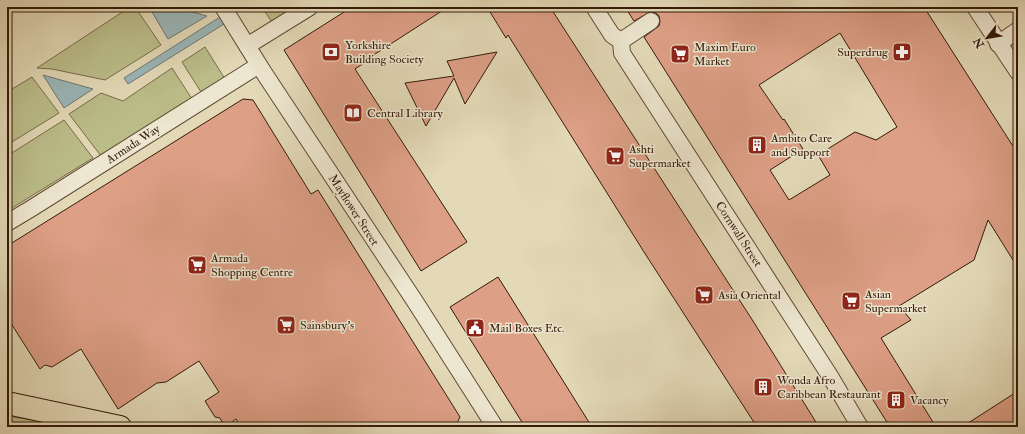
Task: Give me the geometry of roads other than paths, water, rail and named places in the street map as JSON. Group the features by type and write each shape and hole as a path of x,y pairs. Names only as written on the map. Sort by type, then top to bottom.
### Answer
{"main road":[{"path":"7,403 120,427"}],"street":[{"name":"Mayflower Street","path":"223,7 259,65 440,341 485,420 495,427"},
{"path":"248,46 310,7"},
{"path":"594,7 612,35 621,41 651,21"},
{"path":"975,7 998,44 1018,72"},
{"path":"998,44 1018,30"},
{"name":"Cornwall Street","path":"621,41 622,53 626,60 830,376 860,427"},
{"name":"Armada Way","path":"7,223 259,65"}],"water":[{"path":"149,7 175,7 207,16 168,39"},
{"path":"220,17 224,24 128,84 124,78"},
{"path":"43,75 93,89 64,108"}],"place":[{"name":"Yorkshire Building Society","path":"331,52"},
{"name":"Superdrug","path":"902,52"},
{"name":"Maxim Euro Market","path":"680,54"},
{"name":"Central Library","path":"353,113"},
{"name":"Ambito Care and Support","path":"757,145"},
{"name":"Ashti Supermarket","path":"615,156"},
{"name":"Armada Shopping Centre","path":"197,265"},
{"name":"Asia Oriental","path":"704,295"},
{"name":"Asian Supermarket","path":"851,301"},
{"name":"Sainsbury's","path":"286,325"},
{"name":"Mail Boxes Etc.","path":"475,328"},
{"name":"Wonda Afro Caribbean Restaurant","path":"763,387"},
{"name":"Vacancy","path":"896,400"}]}
